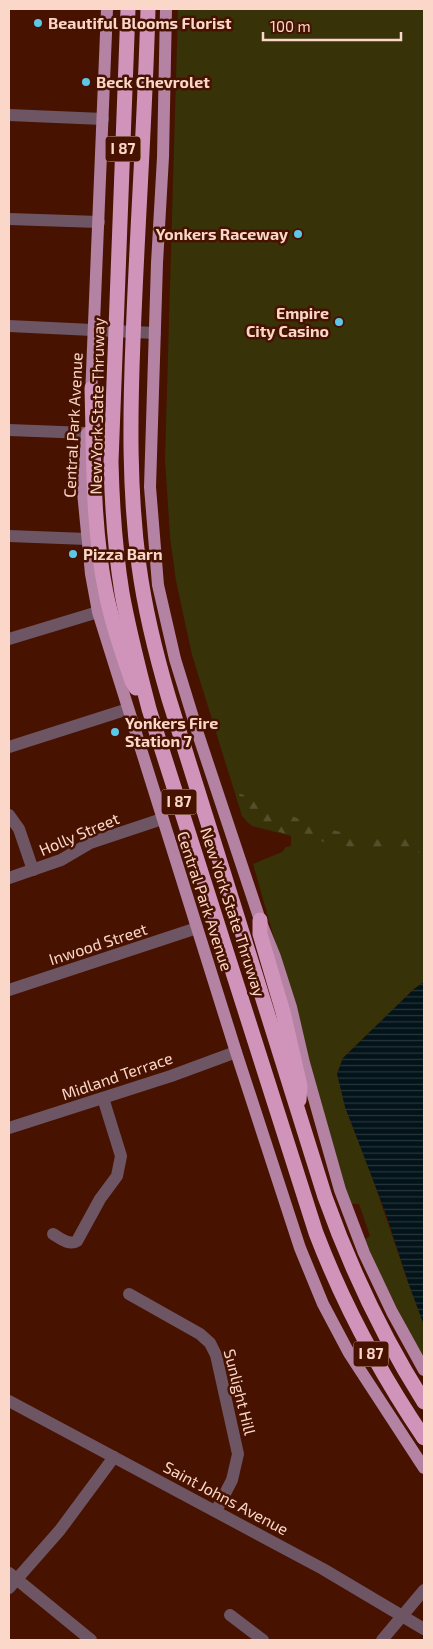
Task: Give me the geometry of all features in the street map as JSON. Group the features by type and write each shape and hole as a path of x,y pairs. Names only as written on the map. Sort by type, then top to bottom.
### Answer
{"highway":[{"name":"New York State Thruway","path":"128,9 111,462 114,527 123,594 131,635 149,709 316,1233 341,1294 364,1340 389,1384 424,1438"},
{"name":"New York State Thruway","path":"148,9 135,287 131,424 132,501 139,568 151,634 166,691 331,1213 358,1283 392,1350 424,1402"},
{"path":"92,388 95,488 102,574 110,613 132,681 149,709"},
{"path":"260,920 260,934 283,1012 300,1086 299,1114"}],"main road":[{"name":"Central Park Avenue","path":"107,9 99,222 99,330 87,433 83,492 90,574 98,612 236,1052 300,1248 324,1304 349,1353 424,1468"},
{"path":"166,9 163,157 152,333 150,487 158,585 175,658 260,920 272,949 288,999 340,1190 364,1253 392,1312 424,1370"}],"street":[{"path":"9,115 103,118"},
{"path":"9,219 99,222"},
{"path":"9,326 152,333"},
{"path":"9,430 87,433"},
{"path":"9,536 87,539"},
{"path":"9,639 98,612"},
{"path":"9,747 128,709"},
{"path":"9,815 19,829 33,870"},
{"name":"Holly Street","path":"9,878 61,860 90,843 162,819"},
{"name":"Inwood Street","path":"9,990 197,928"},
{"name":"Midland Terrace","path":"9,1128 171,1076 236,1052"},
{"path":"53,1234 69,1243 77,1241 100,1199 117,1176 121,1156 103,1098"},
{"name":"Sunlight Hill","path":"129,1294 200,1334 210,1343 216,1354 238,1454 232,1480 216,1511"},
{"name":"Saint Johns Avenue","path":"9,1401 323,1569 424,1629"},
{"path":"91,1640 11,1580 60,1530 114,1457"},
{"path":"382,1640 424,1590"},
{"path":"230,1615 263,1640"}],"green space":[{"name":"Yonkers Raceway","path":"178,9 424,9 424,982 414,989 343,1058 337,1074 424,1325 424,1362 363,1240 370,1236 359,1204 350,1204 253,864 282,852 286,847 291,846 291,836 252,826 242,816 192,655 176,581 170,537 165,459"},
{"path":"239,794 251,795 294,817 336,831 365,836 418,836 424,833 424,853 354,848 290,835 248,823 243,815"}],"shaded area":[{"path":"424,982 424,1325 386,1214 345,1107 337,1074 343,1058 414,989"}],"place":[{"name":"Beautiful Blooms Florist","path":"38,23"},
{"name":"Beck Chevrolet","path":"86,82"},
{"name":"Yonkers Raceway","path":"298,234"},
{"name":"Empire City Casino","path":"339,322"},
{"name":"Pizza Barn","path":"73,554"},
{"name":"Yonkers Fire Station 7","path":"115,732"}]}
